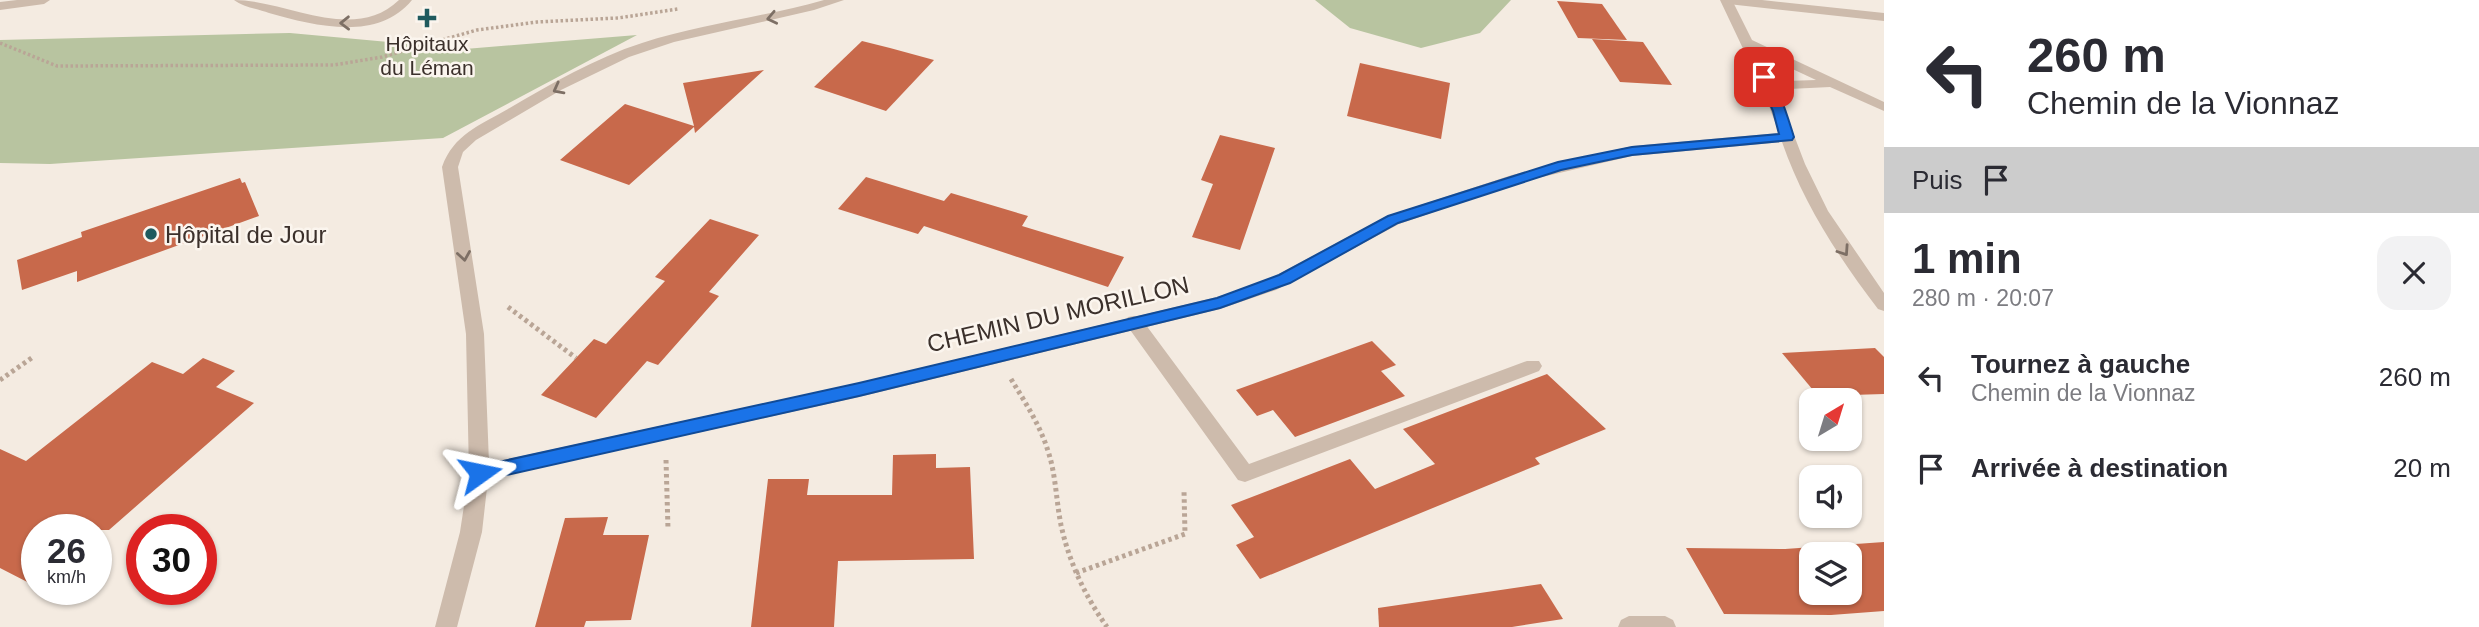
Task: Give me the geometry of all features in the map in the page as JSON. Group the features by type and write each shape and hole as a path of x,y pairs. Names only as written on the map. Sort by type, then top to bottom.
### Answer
{"street":[{"path":"240,0 303,18 339,24 366,22 385,16 401,8 406,0"},
{"path":"446,627 471,532 480,473 473,318 450,167 456,150 508,116 602,65 645,47 795,13 838,0"},
{"path":"1727,0 1884,17"},
{"path":"1727,0 1772,95 1810,192 1838,241 1884,305"},
{"path":"0,6 35,1"},
{"path":"1747,43 1884,107"},
{"path":"1772,95 1777,89 1798,83 1836,85"},
{"name":"CHEMIN DU MORILLON","path":"480,473 859,390 1247,295 1298,272 1393,220 1527,175 1632,151 1787,137"},
{"path":"1135,322 1245,474 1533,366"},
{"path":"1629,627 1665,627"}],"path":[{"path":"509,307 576,358"},
{"path":"996,355 1039,426 1048,449 1061,523 1076,573 1107,627"},
{"path":"0,380 33,357"},
{"path":"666,433 668,529"},
{"path":"1076,573 1185,534 1184,491"}],"green space":[{"path":"1315,0 1511,0 1480,33 1421,48 1350,28"},
{"path":"290,33 465,49 637,35 443,138 50,164 0,163 0,40"}],"building":[{"path":"1557,1 1602,4 1627,40 1578,38"},
{"path":"1592,39 1643,42 1672,85 1620,82"},
{"path":"862,41 934,60 886,111 814,87"},
{"path":"1360,63 1450,83 1441,139 1347,116"},
{"path":"764,70 695,133 694,127 629,185 560,160 625,104 694,126 683,83"},
{"path":"1220,135 1275,148 1240,250 1192,237 1213,184 1201,180"},
{"path":"866,177 944,201 951,193 1028,216 1022,226 1124,257 1108,287 924,226 918,234 838,209"},
{"name":"Hôpital de Jour","path":"240,178 242,183 245,182 259,216 77,282 77,271 22,290 17,260 82,237 81,232"},
{"path":"710,219 759,235 709,292 719,296 658,365 647,361 596,418 541,395 594,339 606,344 665,281 655,277"},
{"path":"1372,341 1396,365 1381,371 1405,396 1295,437 1273,410 1257,416 1236,390"},
{"path":"1875,348 1884,357 1884,394 1862,395 1862,388 1811,388 1782,353"},
{"path":"203,358 235,371 216,387 254,403 112,527 112,514 21,514 21,579 0,568 0,449 26,461 152,362 183,374"},
{"path":"1547,374 1606,429 1535,458 1540,464 1260,579 1236,545 1254,537 1231,505 1350,459 1375,489 1435,464 1403,429"},
{"path":"936,454 936,468 970,467 974,559 838,561 834,627 751,627 768,479 809,479 807,495 892,495 893,455"},
{"path":"608,517 603,535 649,535 631,620 586,621 584,627 535,627 565,518"},
{"path":"1884,542 1884,611 1831,615 1724,614 1686,548 1799,548 1799,605 1862,605 1862,544"},
{"path":"1541,584 1563,619 1512,627 1379,627 1378,608"}],"place":[{"name":"Hôpitaux du Léman","path":"427,18"},
{"name":"Hôpital de Jour","path":"151,234"}],"route":[{"path":"480,473 859,390 1019,349 1220,303 1270,286 1393,220 1450,199 1558,166 1632,151 1787,137 1764,77"}]}
